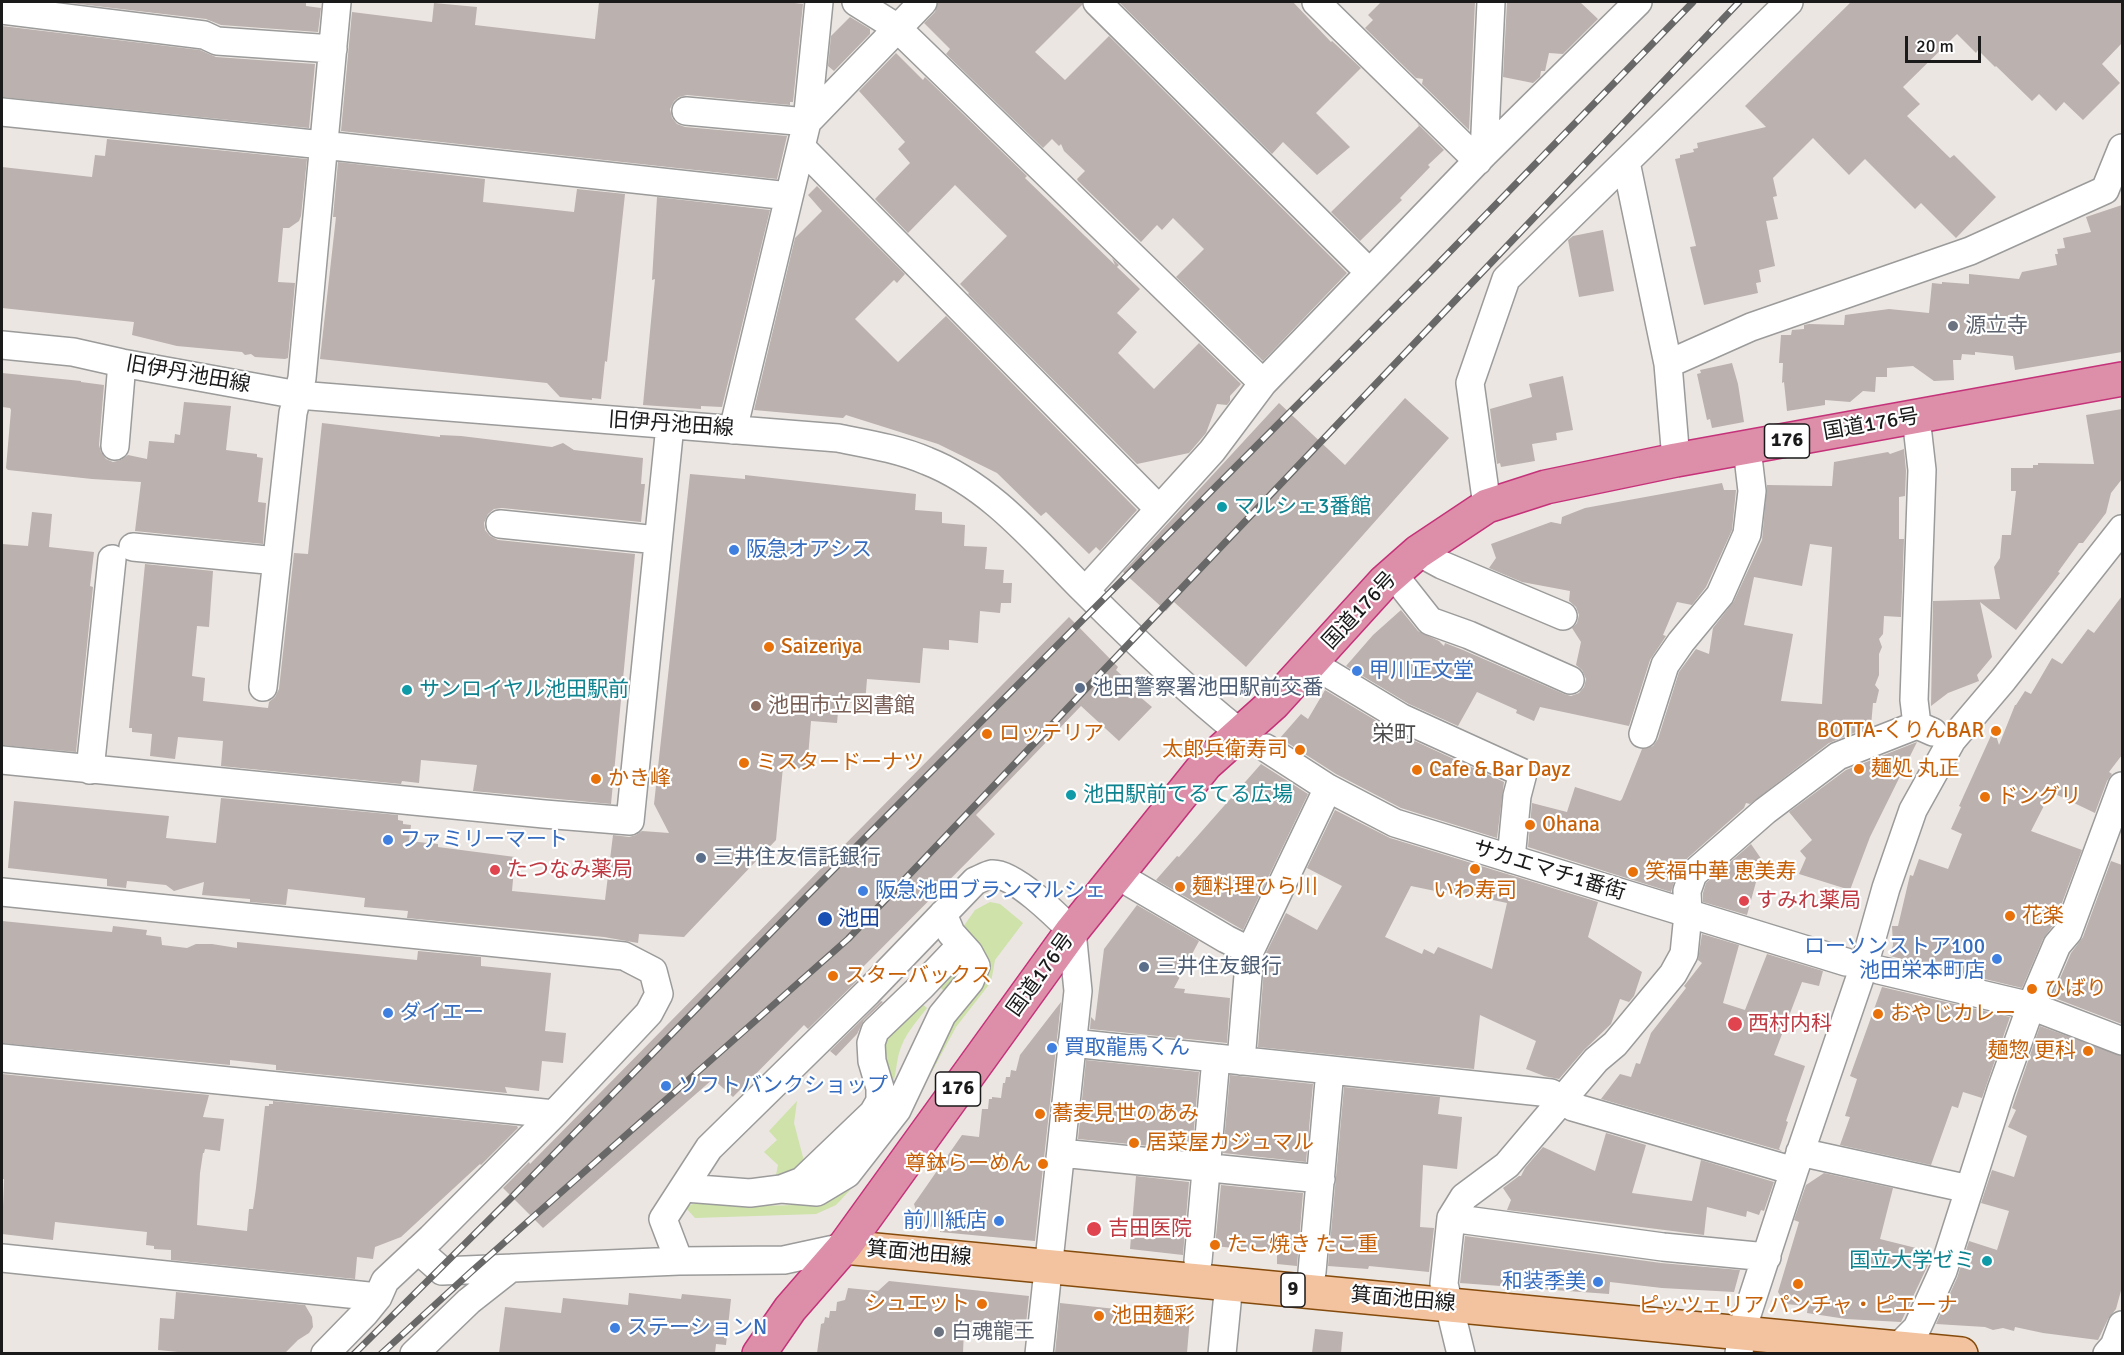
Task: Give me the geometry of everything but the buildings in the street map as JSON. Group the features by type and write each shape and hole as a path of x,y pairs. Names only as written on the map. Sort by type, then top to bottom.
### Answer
{"highway":[{"name":"国道176号","path":"759,1353 790,1309 844,1247 1072,931 1206,764 1253,740 1274,703 1393,574 1418,552 1487,506 1546,487 1676,460 2122,379"}],"main road":[{"name":"箕面池田線","path":"844,1247 1449,1304 1740,1343 1961,1353"}],"street":[{"path":"263,687 293,413 302,378 337,2"},
{"path":"734,430 804,134 819,2"},
{"path":"856,2 897,27 1263,383"},
{"path":"804,134 897,27 923,2"},
{"path":"1097,2 1369,272"},
{"path":"1316,2 1481,158"},
{"path":"1481,158 1491,2"},
{"path":"1085,591 1212,451 1263,383 1481,158 1638,2"},
{"path":"1487,506 1470,383 1506,279 1789,2"},
{"path":"2,9 204,35 218,41 333,50"},
{"path":"687,111 804,134 1159,509"},
{"path":"2,112 789,196"},
{"path":"1668,364 1751,327 1970,251 2114,189 2122,148"},
{"path":"1626,162 1668,364 1676,460"},
{"name":"旧伊丹池田線","path":"2,345 73,352 298,395 838,438 887,448 928,461 969,483 1009,513 1085,591 1206,706 1253,740"},
{"path":"115,446 122,363"},
{"path":"1916,417 1922,470 1914,700 1917,725"},
{"path":"2,760 630,821 670,425"},
{"path":"1643,734 1665,665 1720,595 1747,534 1752,491 1747,448"},
{"path":"500,524 658,540"},
{"path":"1740,1343 1797,1161 1864,966 1886,888 1913,810 1952,740 2003,680 2122,529"},
{"path":"1418,552 1442,565 1563,616"},
{"path":"90,770 122,553 277,561"},
{"path":"1393,574 1431,621 1469,635 1570,680"},
{"path":"1311,663 1402,718 1522,773 1517,796 1511,859"},
{"path":"1461,1353 1444,1284 1451,1218 1464,1197 1507,1165 1596,1060 1615,1044 1673,974 1684,954 1688,914 1687,891 1693,874 1766,811 1838,756 1917,725 1952,740"},
{"name":"サカエマチ1番街","path":"1253,740 1328,788 1395,823 1846,962"},
{"path":"1895,1350 1917,1328 1943,1270 2001,1090 2031,1006 2057,945 2068,932 2122,786"},
{"path":"1198,1261 1206,1167 1250,951 1328,788"},
{"path":"679,1261 663,1219 709,1148 868,992 975,881 994,874 1013,881 1047,907 1072,931 1078,992 1039,1353"},
{"path":"1117,875 1250,951"},
{"path":"2,892 624,956 653,971 659,994 649,1013 554,1114 385,1281 378,1296 365,1313 325,1353"},
{"path":"684,1188 750,1193 781,1189 817,1192 847,1174 897,1110 942,1016 970,981 976,966 969,953 951,933 943,914"},
{"path":"781,1189 802,1181 873,1113 880,1101 880,1088 872,1061 875,1030 961,945"},
{"path":"1879,970 2031,1006 2122,1041"},
{"path":"1072,1043 1551,1093 1573,1107 1797,1161 1969,1189"},
{"path":"2,1058 554,1114"},
{"path":"1312,1272 1330,1070"},
{"path":"1061,1153 1321,1179"},
{"path":"1451,1218 1663,1247 1767,1257"},
{"path":"418,1250 442,1271 679,1261 784,1260 844,1247"},
{"path":"2,1258 378,1296"},
{"path":"414,1353 469,1301 511,1268"},
{"path":"1222,1353 1229,1283"},
{"path":"2107,1353 2114,1346 2122,1325"}],"green space":[{"path":"990,902 1000,904 1023,923 995,960 991,982 956,1027 907,1118 852,1188 836,1205 816,1214 695,1218 686,1208 698,1202 788,1205 827,1201 838,1195 949,1022 985,977 963,927 975,910"},
{"path":"958,961 965,962 947,994 936,983"},
{"path":"921,1003 927,1008 904,1040 892,1086 888,1086 882,1044"},
{"path":"797,1101 794,1123 804,1161 793,1177 776,1175 778,1165 764,1152 777,1140 769,1131"}],"railway":[{"path":"354,1354 1433,269 1693,2"},
{"path":"381,1354 848,939 1739,2"}],"place":[{"name":"源立寺","path":"1953,326"},
{"name":"マルシェ3番館","path":"1222,507"},
{"name":"阪急オアシス","path":"734,550"},
{"name":"Saizeriya","path":"769,647"},
{"name":"甲川正文堂","path":"1357,671"},
{"name":"池田警察署池田駅前交番","path":"1080,688"},
{"name":"サンロイヤル池田駅前","path":"407,690"},
{"name":"池田市立図書館","path":"756,706"},
{"name":"BOTTA-くりんBAR","path":"1996,731"},
{"name":"ロッテリア","path":"987,734"},
{"name":"太郎兵衛寿司","path":"1300,750"},
{"name":"ミスタードーナツ","path":"744,763"},
{"name":"麺処 丸正","path":"1859,769"},
{"name":"Cafe & Bar Dayz","path":"1417,770"},
{"name":"かき峰","path":"596,779"},
{"name":"池田駅前てるてる広場","path":"1071,795"},
{"name":"ドングリ","path":"1985,797"},
{"name":"Ohana","path":"1530,825"},
{"name":"ファミリーマート","path":"388,840"},
{"name":"三井住友信託銀行","path":"701,858"},
{"name":"いわ寿司","path":"1475,869"},
{"name":"たつなみ薬局","path":"495,870"},
{"name":"笑福中華 恵美寿","path":"1633,872"},
{"name":"麺料理ひら川","path":"1180,887"},
{"name":"阪急池田ブランマルシェ","path":"863,891"},
{"name":"すみれ薬局","path":"1744,901"},
{"name":"花楽","path":"2010,916"},
{"name":"池田","path":"825,919"},
{"name":"ローソンストア100 池田栄本町店","path":"1997,959"},
{"name":"三井住友銀行","path":"1144,967"},
{"name":"スターバックス","path":"833,976"},
{"name":"ひばり","path":"2032,989"},
{"name":"ダイエー","path":"388,1013"},
{"name":"おやじカレー","path":"1878,1014"},
{"name":"西村内科","path":"1735,1024"},
{"name":"買取龍馬くん","path":"1052,1048"},
{"name":"麺惣 更科","path":"2088,1051"},
{"name":"ソフトバンクショップ","path":"666,1086"},
{"name":"蕎麦見世のあみ","path":"1040,1114"},
{"name":"居菜屋カジュマル","path":"1134,1143"},
{"name":"尊鉢らーめん","path":"1043,1164"},
{"name":"前川紙店","path":"999,1221"},
{"name":"吉田医院","path":"1094,1229"},
{"name":"たこ焼き たこ重","path":"1215,1245"},
{"name":"国立大学ゼミ","path":"1987,1261"},
{"name":"和装季美","path":"1598,1282"},
{"name":"ピッツェリア パンチャ・ピエーナ","path":"1798,1284"},
{"name":"シュエット","path":"982,1304"},
{"name":"池田麺彩","path":"1099,1316"},
{"name":"ステーションN","path":"615,1328"},
{"name":"白魂龍王","path":"939,1332"}],"district":[{"name":"栄町","path":"1394,735"}]}
